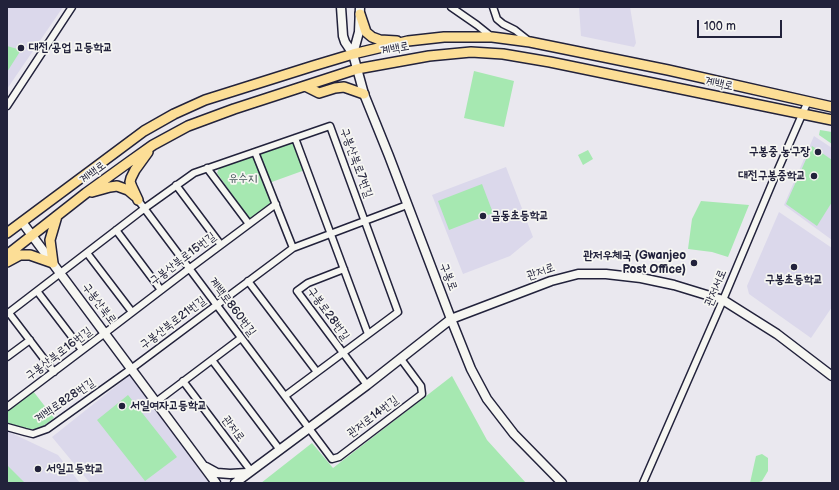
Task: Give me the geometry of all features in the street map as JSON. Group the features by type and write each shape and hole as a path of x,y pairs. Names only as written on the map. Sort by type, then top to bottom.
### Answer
{"main road":[{"path":"360,10 366,32 372,37 380,40 408,41"},
{"name":"계백로","path":"7,233 144,131 174,114 205,100 306,68 353,54 408,41 444,37 492,37 530,42 668,70 832,106"},
{"name":"계백로","path":"7,255 153,145 188,126 234,109 357,69 389,62 471,52 503,54 550,62 832,120"},
{"path":"305,86 319,93 344,87 364,94"},
{"path":"138,200 130,182 131,178 140,162 153,145"},
{"path":"86,194 117,186 128,190 138,200"},
{"path":"7,262 20,255 30,255 53,263 50,240 57,216"}],"street":[{"path":"7,106 72,7"},
{"name":"구봉로","path":"341,7 345,42 353,54 364,94 471,368 487,399 514,434 562,483"},
{"path":"451,7 492,37"},
{"path":"493,7 497,19 515,30 530,42"},
{"path":"353,54 359,32 360,10"},
{"name":"관저서로","path":"643,483 808,101"},
{"name":"구봉산북로7번길","path":"8,314 145,208 194,173 330,126 365,221"},
{"path":"295,138 368,334"},
{"path":"255,152 293,248"},
{"path":"207,168 249,224"},
{"path":"176,185 221,245"},
{"name":"계백로860번길","path":"138,200 309,428"},
{"name":"구봉산북로15번길","path":"105,333 276,204"},
{"name":"구봉산북로21번길","path":"131,369 293,248 407,205"},
{"name":"구봉로28번길","path":"285,396 398,312 365,221"},
{"name":"구봉산북로","path":"22,222 216,483"},
{"path":"116,230 161,290"},
{"path":"87,253 132,312"},
{"name":"구봉로28번길","path":"344,269 308,283 297,291 367,385"},
{"name":"관저로","path":"235,483 367,385 451,319 562,277 583,274 606,274 641,278 674,285 723,300 777,334 832,376"},
{"path":"248,281 317,372"},
{"path":"37,291 82,350"},
{"path":"8,314 54,372"},
{"name":"구봉산북로16번길","path":"7,407 105,333"},
{"path":"156,402 241,338"},
{"path":"7,357 30,340"},
{"name":"관저로14번길","path":"309,428 332,459 339,457 351,448 422,394 422,386 400,359"},
{"name":"관저로","path":"212,360 280,450"},
{"name":"계백로828번길","path":"7,427 33,434 47,429 131,369"},
{"name":"관저로","path":"183,381 249,472"},
{"path":"203,465 217,473 230,474 249,472"},
{"path":"244,483 249,472"}],"shaded area":[{"name":"대전 공업 고등학교","path":"7,7 63,7 7,89"},
{"path":"579,7 630,7 636,43 634,47 581,36"},
{"name":"대전구봉중학교","path":"814,136 832,148 832,240 784,205"},
{"name":"금동초등학교","path":"506,167 533,237 510,256 463,274 432,195"},
{"name":"구봉초등학교","path":"779,212 832,248 832,307 811,338 749,294 747,286"},
{"name":"서일여자고등학교","path":"130,375 209,483 90,483 52,437"},
{"name":"서일고등학교","path":"7,431 58,455 80,483 7,483"}],"green space":[{"path":"7,46 21,50 7,72"},
{"path":"474,71 514,81 504,127 464,118"},
{"path":"820,130 832,132 832,144 819,135"},
{"path":"293,140 305,170 269,183 258,154"},
{"name":"대전구봉중학교","path":"812,146 832,160 832,202 817,226 786,204"},
{"path":"588,150 593,159 583,165 578,155"},
{"name":"유수지","path":"252,157 255,158 272,206 249,219 217,173 219,168"},
{"path":"482,184 493,213 449,230 438,201"},
{"path":"701,201 749,205 728,257 712,252 688,249 692,219"},
{"path":"452,376 487,440 526,483 261,483 312,443 333,468"},
{"path":"33,391 54,418 42,427 36,429 29,429 7,423 7,410"},
{"path":"128,395 177,457 145,481 97,420"},
{"path":"762,454 768,458 768,471 762,481 750,483 756,456"},
{"path":"7,465 25,483 7,483"}],"place":[{"name":"대전 공업 고등학교","path":"21,48"},
{"name":"구봉중 농구장","path":"818,152"},
{"name":"대전구봉중학교","path":"814,176"},
{"name":"금동초등학교","path":"483,216"},
{"name":"관저우체국 (Gwanjeo Post Office)","path":"694,263"},
{"name":"구봉초등학교","path":"794,267"},
{"name":"서일여자고등학교","path":"122,406"},
{"name":"서일고등학교","path":"38,469"}]}
